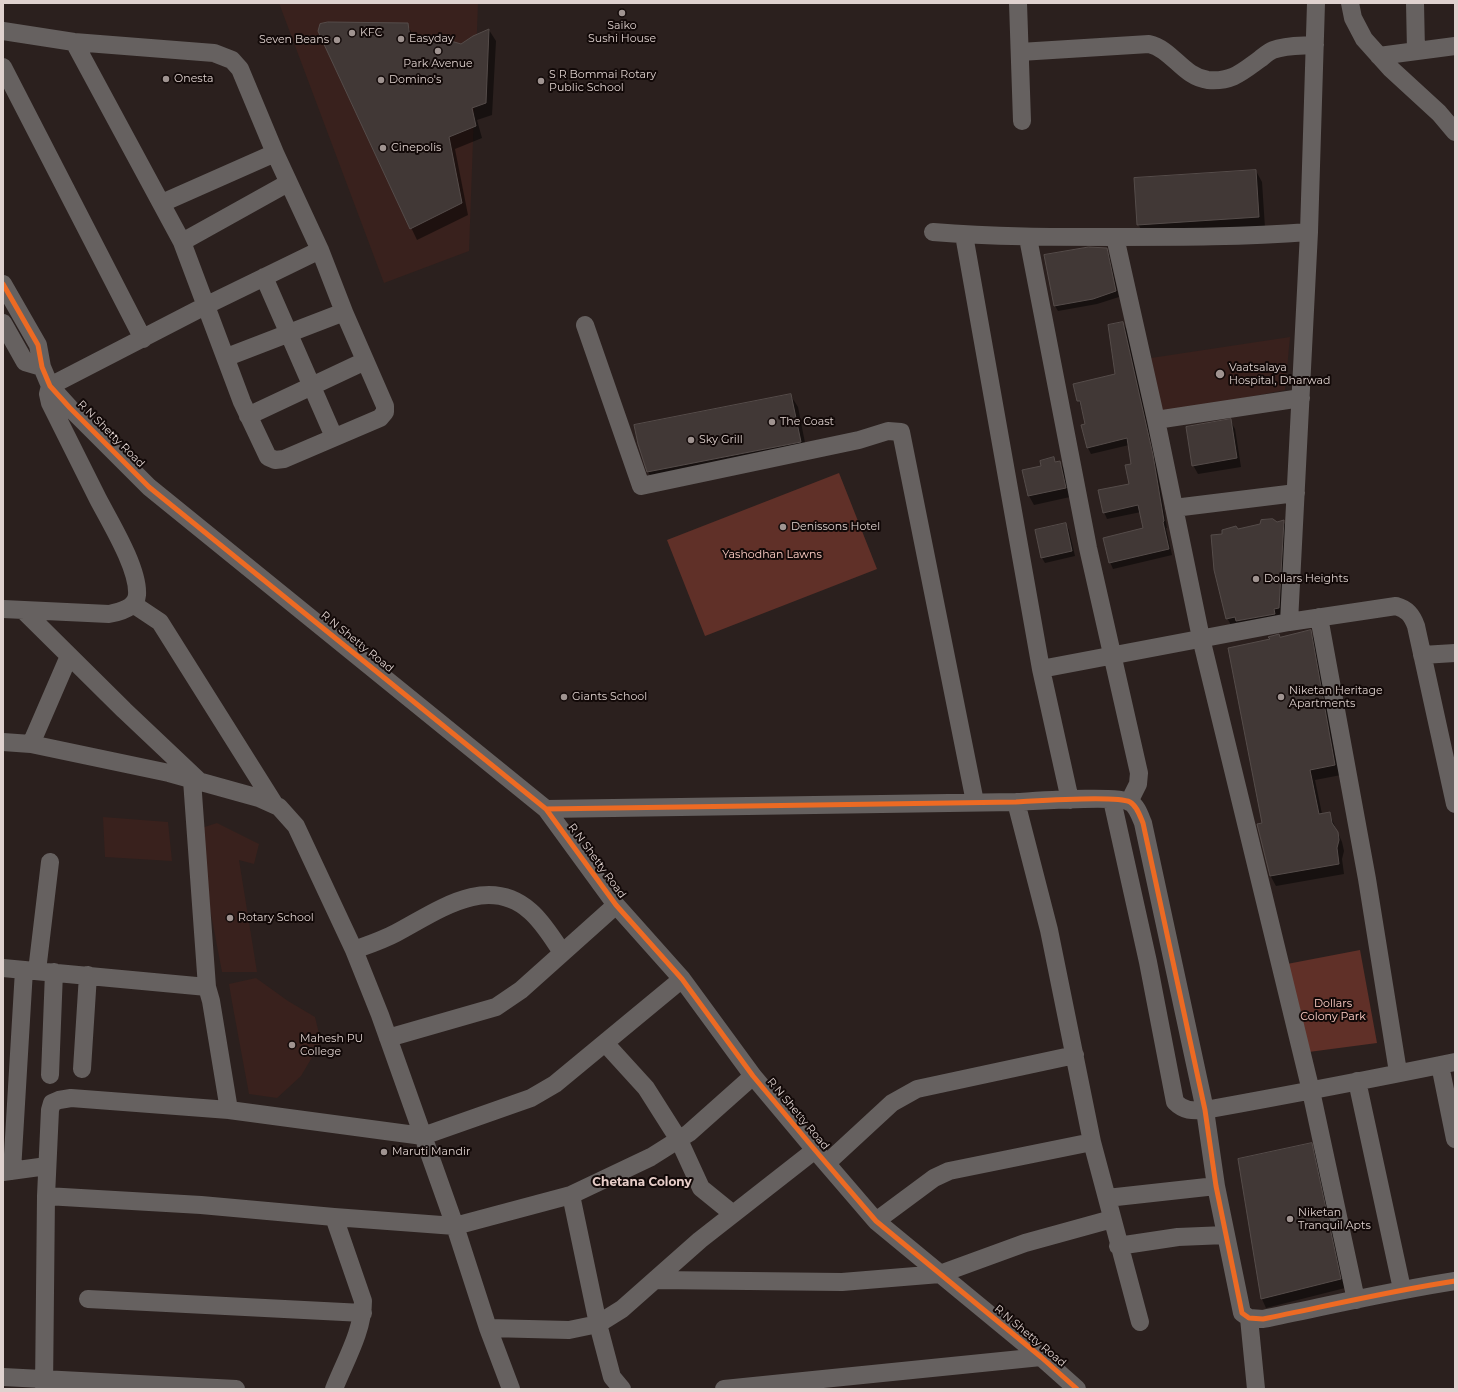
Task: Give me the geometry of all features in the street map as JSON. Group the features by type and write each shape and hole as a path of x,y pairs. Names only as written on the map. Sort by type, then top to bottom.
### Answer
{"street":[{"path":"1018,3 1022,121"},
{"path":"1289,622 1302,398 1316,3"},
{"path":"1350,3 1353,18 1364,39 1379,56 1439,113 1455,132"},
{"path":"1415,3 1416,51"},
{"path":"3,31 74,42 214,54 232,60 240,69 288,183 320,250 344,312 366,360 385,406 385,412 380,418 284,459 275,460 268,456 248,416 182,242 74,42"},
{"path":"1020,52 1149,44 1162,50 1194,76 1208,80 1231,79 1271,51 1283,47 1315,45"},
{"path":"1379,56 1455,46"},
{"path":"3,67 143,339"},
{"path":"162,203 275,153"},
{"path":"182,242 288,183"},
{"path":"933,232 1028,238 1222,237 1309,232"},
{"path":"964,235 1041,669 1070,800"},
{"path":"1115,237 1156,420 1201,638 1310,1091 1356,1300"},
{"path":"1028,238 1088,548 1114,656 1139,773 1138,784 1121,801"},
{"path":"3,609 109,614 121,612 133,604 137,596 136,585 127,555 50,403 48,394 50,386 205,306 320,250"},
{"path":"264,277 334,437"},
{"name":"R N Shetty Road","path":"3,284 38,345 42,367 50,386 149,486 546,809 616,905 682,979 754,1076 876,1221 1041,1357 1076,1389"},
{"path":"226,357 344,312"},
{"path":"3,322 25,362 42,367"},
{"path":"585,325 641,486 859,440 888,431 901,432 975,802"},
{"path":"248,416 366,360"},
{"path":"1156,420 1302,398"},
{"path":"1174,508 1296,493"},
{"path":"133,604 160,622 274,805"},
{"path":"1041,669 1289,622 1396,606 1404,608 1413,617 1455,804"},
{"path":"23,610 196,781 207,987 212,1001 229,1110"},
{"path":"1319,617 1367,879 1398,1072"},
{"path":"1422,655 1455,653"},
{"path":"31,744 69,656"},
{"path":"3,742 31,744 196,781 259,798 279,807 296,826 354,950 388,1038 456,1226 488,1328 511,1389"},
{"path":"546,809 1070,800 1121,801 1137,809 1143,823 1204,1110 1216,1186 1242,1312 1249,1318 1263,1319 1402,1289 1455,1281"},
{"path":"1121,801 1148,962 1175,1102 1181,1108 1191,1111 1204,1110 1310,1091 1398,1072 1447,1064 1455,1139"},
{"path":"1016,802 1049,930 1092,1142 1118,1246 1140,1322"},
{"path":"47,1166 7,1171 38,971 50,862"},
{"path":"354,950 394,934 460,899 485,894 509,898 530,910 546,929 562,952"},
{"path":"388,1038 496,1007 521,990 616,905"},
{"path":"3,968 88,975 159,984 207,987"},
{"path":"38,971 50,1075"},
{"path":"82,1069 88,975"},
{"path":"44,1384 46,1196 50,1110 52,1103 71,1098 229,1110 423,1136 531,1098 555,1084 682,979"},
{"path":"605,1043 646,1088 679,1140 701,1188 733,1214"},
{"path":"488,1328 569,1330 598,1324 622,1309 700,1240 733,1214 821,1157 892,1103 917,1089 1075,1055"},
{"path":"46,1196 201,1204 334,1217 456,1226 571,1195 651,1157 689,1133 754,1076"},
{"path":"1357,1081 1402,1289"},
{"path":"876,1221 934,1178 949,1171 1092,1142"},
{"path":"1107,1198 1216,1186"},
{"path":"571,1195 598,1324 612,1378 622,1389"},
{"path":"334,1217 363,1301 363,1313 358,1330 334,1389"},
{"path":"655,1280 842,1282 940,1274 1025,1243 1112,1219"},
{"path":"1118,1246 1178,1238 1226,1234"},
{"path":"88,1299 363,1313"},
{"path":"1249,1318 1256,1389"},
{"path":"724,1389 1041,1357"},
{"path":"3,1377 44,1384 236,1389"}],"shaded area":[{"path":"279,3 478,3 469,251 384,283"},
{"name":"Vaatsalaya Hospital, Dharwad","path":"1290,337 1285,390 1160,414 1151,358"},
{"path":"103,817 168,822 172,861 105,857"},
{"name":"Rotary School","path":"217,823 259,844 254,864 239,860 257,972 222,972 195,830"},
{"name":"Mahesh PU College","path":"256,978 288,1001 315,1017 321,1042 301,1076 277,1098 249,1094 232,1002 229,984"}],"green space":[{"name":"Yashodhan Lawns","path":"839,473 877,569 705,636 667,540"},
{"name":"Dollars Colony Park","path":"1360,950 1377,1043 1301,1053 1287,964"}],"building":[{"path":"328,22 408,23 410,38 441,38 461,44 473,36 489,29 486,103 472,108 476,126 449,137 462,203 410,229 318,31 320,24"},
{"path":"1256,170 1259,217 1137,225 1134,178"},
{"path":"1089,247 1107,248 1116,291 1093,299 1054,306 1044,255"},
{"path":"1123,322 1153,455 1163,522 1169,549 1109,563 1103,538 1143,528 1138,505 1103,513 1098,490 1129,484 1125,465 1131,464 1127,438 1087,448 1081,425 1085,424 1080,401 1077,401 1073,384 1115,374 1108,325"},
{"path":"791,394 801,442 647,472 638,444 634,425"},
{"path":"1231,419 1237,458 1192,466 1186,427"},
{"path":"1054,457 1055,462 1060,461 1066,488 1028,496 1022,470 1041,466 1040,461"},
{"name":"Dollars Heights","path":"1273,519 1277,522 1284,520 1279,608 1274,609 1275,614 1236,621 1235,617 1226,619 1214,570 1211,535 1222,534 1222,530 1236,526 1238,529 1260,524 1261,520"},
{"path":"1066,523 1072,551 1041,558 1035,530"},
{"path":"1311,630 1335,765 1310,770 1319,814 1330,812 1332,823 1338,832 1339,840 1337,848 1339,864 1270,876 1257,824 1262,823 1228,648 1270,639 1268,637 1279,634 1280,637"},
{"name":"Niketan Tranquil Apts","path":"1312,1143 1341,1279 1261,1299 1238,1159"}],"cycle path":[{"path":"3,284 38,345 42,367 50,386 70,408 149,487 546,809 616,905 682,979 753,1076 876,1221 1041,1357 1077,1389"},
{"path":"546,809 1016,802 1093,799 1122,800 1130,802 1136,809 1143,823 1205,1110 1216,1186 1242,1313 1249,1318 1263,1319 1383,1294 1455,1281"}],"place":[{"name":"Saiko Sushi House","path":"622,13"},
{"name":"KFC","path":"352,33"},
{"name":"Easyday","path":"401,39"},
{"name":"Seven Beans","path":"337,40"},
{"name":"Park Avenue","path":"438,51"},
{"name":"Onesta","path":"166,79"},
{"name":"Domino's","path":"381,80"},
{"name":"S R Bommai Rotary Public School","path":"541,81"},
{"name":"Cinepolis","path":"383,148"},
{"name":"Vaatsalaya Hospital, Dharwad","path":"1220,374"},
{"name":"The Coast","path":"772,422"},
{"name":"Sky Grill","path":"691,440"},
{"name":"Denissons Hotel","path":"783,527"},
{"name":"Dollars Heights","path":"1256,579"},
{"name":"Giants School","path":"564,697"},
{"name":"Niketan Heritage Apartments","path":"1281,697"},
{"name":"Rotary School","path":"230,918"},
{"name":"Mahesh PU College","path":"292,1045"},
{"name":"Maruti Mandir","path":"384,1152"},
{"name":"Niketan Tranquil Apts","path":"1290,1219"}],"district":[{"name":"Chetana Colony","path":"642,1182"}]}
